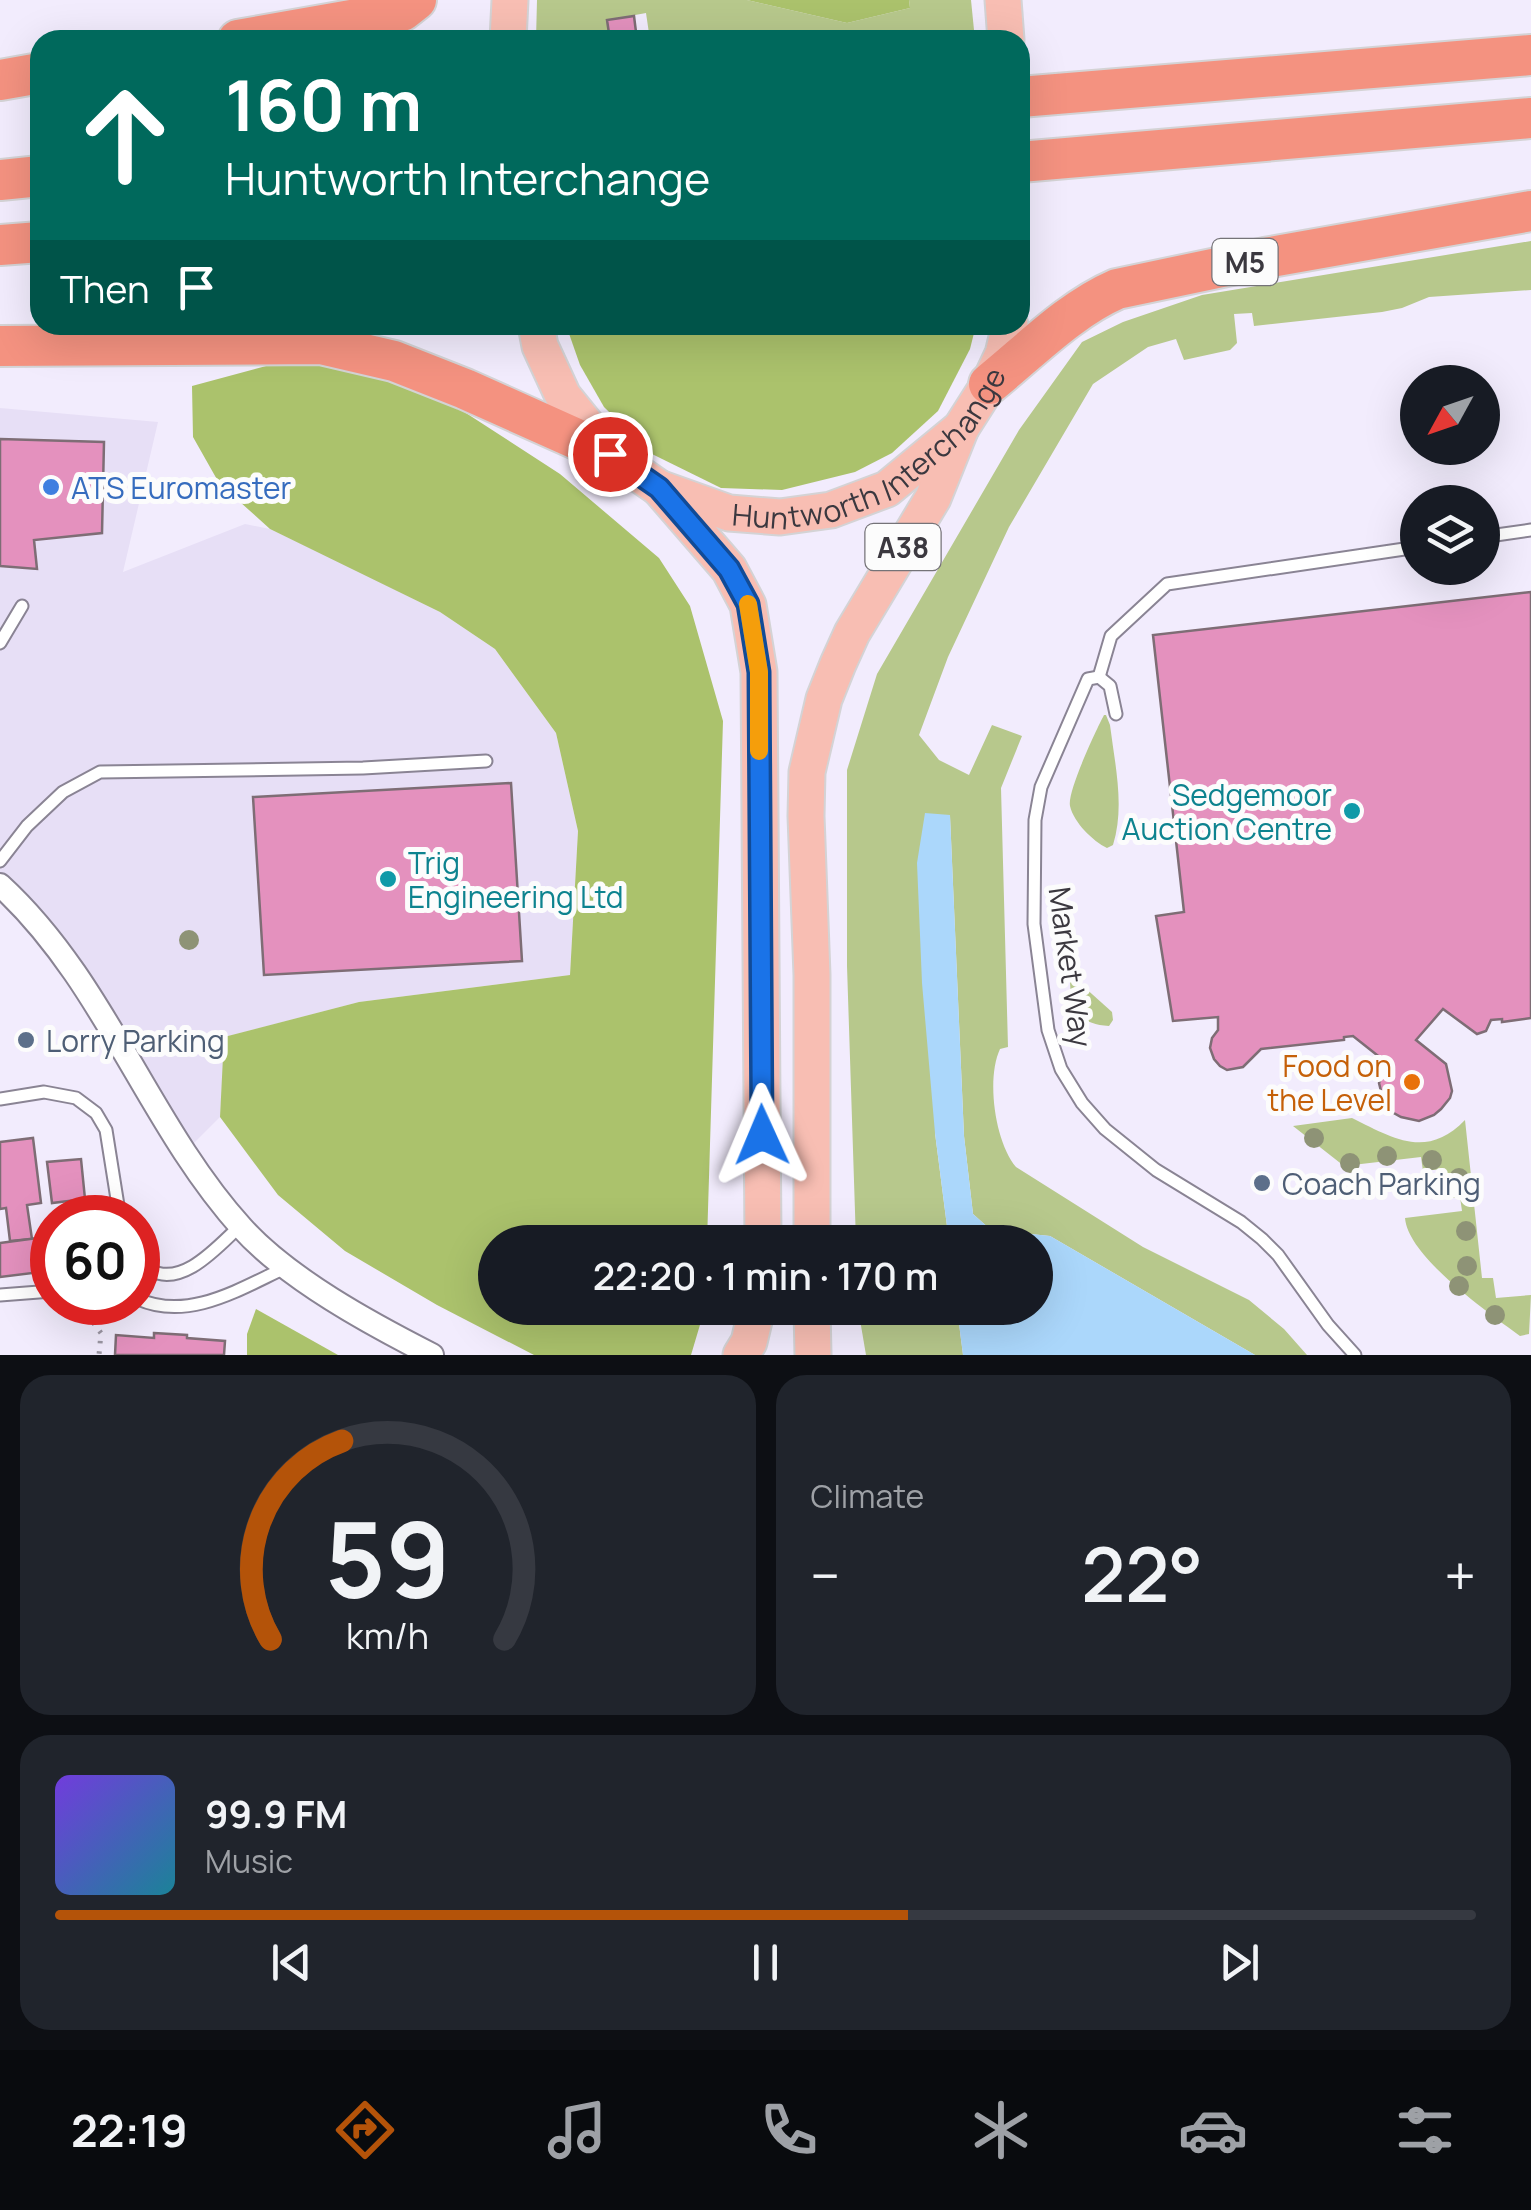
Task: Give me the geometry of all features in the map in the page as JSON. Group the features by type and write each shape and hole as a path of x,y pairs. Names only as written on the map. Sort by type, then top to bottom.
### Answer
{"highway":[{"path":"295,30 402,11 416,0"},
{"path":"1030,96 1531,55"},
{"path":"0,80 30,75"},
{"path":"1030,161 1531,118"},
{"path":"0,180 30,177"},
{"name":"M5","path":"989,384 1068,319 1117,289 1265,258 1531,211"},
{"path":"0,245 30,243"},
{"path":"0,346 322,344 394,361 610,454"}],"main road":[{"path":"508,30 510,0"},
{"name":"Huntworth Interchange","path":"538,335 562,396 610,454 659,488 729,513 780,517 831,510 886,489 961,428 989,384 1007,335"},
{"name":"A38","path":"812,1225 807,772 824,700 838,664 852,633 933,498 961,428"},
{"path":"659,488 729,569 748,604 759,672 763,1225"},
{"path":"741,1355 753,1325"},
{"path":"812,1325 813,1355"}],"street":[{"path":"0,884 54,944 90,994 185,1152 240,1226 261,1247 340,1304 432,1355"}],"lane":[{"path":"1500,534 1531,530"},
{"name":"Market Way","path":"1354,1355 1270,1247 1241,1222 1156,1170 1105,1130 1082,1102 1061,1069 1048,1030 1034,924 1033,854 1040,787 1076,703 1088,680 1098,676 1110,636 1167,584 1400,550"},
{"path":"0,643 22,606"},
{"path":"1098,676 1110,686 1116,714"},
{"path":"0,861 62,792 100,772 486,762"},
{"path":"0,1099 44,1092 76,1098 96,1113 106,1130 116,1195"},
{"path":"160,1273 173,1275 193,1266 240,1226"},
{"path":"160,1306 174,1308 208,1302 287,1267"},
{"path":"0,1295 30,1293"}],"path":[{"path":"95,1325 101,1334 99,1355"}],"shaded area":[{"path":"0,408 158,422 123,572 245,524 270,529 440,612 495,649 556,733 578,831 570,975 359,1002 225,1037 220,1117 185,1152 0,885"}],"green space":[{"path":"537,0 747,0 847,23 910,8 909,0 971,0 974,30 649,30 646,13 608,20 609,30 536,30"},
{"path":"747,0 909,0 910,8 847,23"},
{"path":"1531,241 1531,290 1429,297 1382,312 1254,326 1252,313 1234,314 1237,343 1230,350 1184,360 1176,339 1148,347 1093,384 1009,527 948,657 919,735 939,760 969,775 992,725 1022,736 1001,788 1008,1047 1000,1049 993,1093 998,1127 1009,1156 1016,1167 1143,1247 1249,1300 1284,1329 1307,1355 1255,1355 1053,1238 1053,1225 985,1225 973,1214 964,1136 950,816 935,1133 947,1225 855,1225 847,966 847,770 877,674 1019,430 1082,342 1123,322 1202,295"},
{"path":"570,335 974,335 938,411 892,453 855,472 782,490 721,488 652,454 604,407 580,365"},
{"path":"281,362 373,365 435,393 560,474 659,558 690,606 723,721 708,1225 478,1225 478,1325 700,1325 691,1355 534,1355 437,1305 345,1251 278,1195 220,1117 224,1037 359,1002 570,975 578,831 556,733 495,649 440,612 270,529 219,483 193,437 192,386"},
{"path":"1104,715 1110,725 1119,801 1117,831 1113,845 1107,848 1085,831 1070,806 1077,775"},
{"path":"1073,977 1112,1012 1109,1026 1089,1022 1077,1012 1070,988"},
{"path":"1352,1118 1409,1142 1437,1139 1465,1120 1482,1278 1493,1278 1496,1298 1531,1295 1529,1334 1520,1336 1471,1299 1420,1250 1410,1233 1405,1218 1462,1211 1460,1197 1451,1198 1442,1169 1423,1171 1421,1157 1344,1166 1293,1126"},
{"path":"256,1309 338,1355 247,1355 247,1334"},
{"path":"861,1325 959,1325 963,1355 866,1355"}],"water":[{"path":"925,813 950,815 964,1136 973,1214 985,1225 947,1225 922,983 917,863"},
{"path":"1053,1238 1255,1355 963,1355 959,1325 1053,1325"}],"building":[{"path":"634,16 636,30 608,30 607,20"},
{"name":"ATS Euromaster","path":"0,439 104,442 102,533 34,540 37,569 0,566"},
{"name":"Sedgemoor Auction Centre","path":"1531,592 1531,1018 1491,1020 1486,1031 1477,1034 1443,1009 1416,1040 1446,1064 1452,1091 1441,1109 1419,1121 1401,1117 1384,1103 1379,1083 1387,1063 1353,1036 1261,1049 1243,1067 1227,1070 1220,1066 1210,1048 1218,1030 1218,1017 1173,1021 1156,916 1184,912 1153,635"},
{"name":"Trig Engineering Ltd","path":"511,783 522,961 264,975 253,797"},
{"path":"33,1138 40,1195 30,1195 27,1205 30,1239 10,1241 6,1208 0,1209 0,1142"},
{"path":"81,1159 85,1195 51,1195 47,1162"},
{"path":"30,1239 30,1273 0,1277 0,1243"},
{"path":"154,1333 225,1341 224,1355 115,1355 116,1335 154,1338"}],"slow traffic":[{"path":"748,604 759,672 759,751"}],"place":[{"name":"ATS Euromaster","path":"51,487"},
{"name":"Sedgemoor Auction Centre","path":"1352,811"},
{"name":"Trig Engineering Ltd","path":"388,879"},
{"name":"Lorry Parking","path":"26,1040"},
{"name":"Food on the Level","path":"1412,1082"},
{"name":"Coach Parking","path":"1262,1183"}],"route":[{"path":"610,454 659,488 729,569 748,604 759,672 762,1135"}]}
